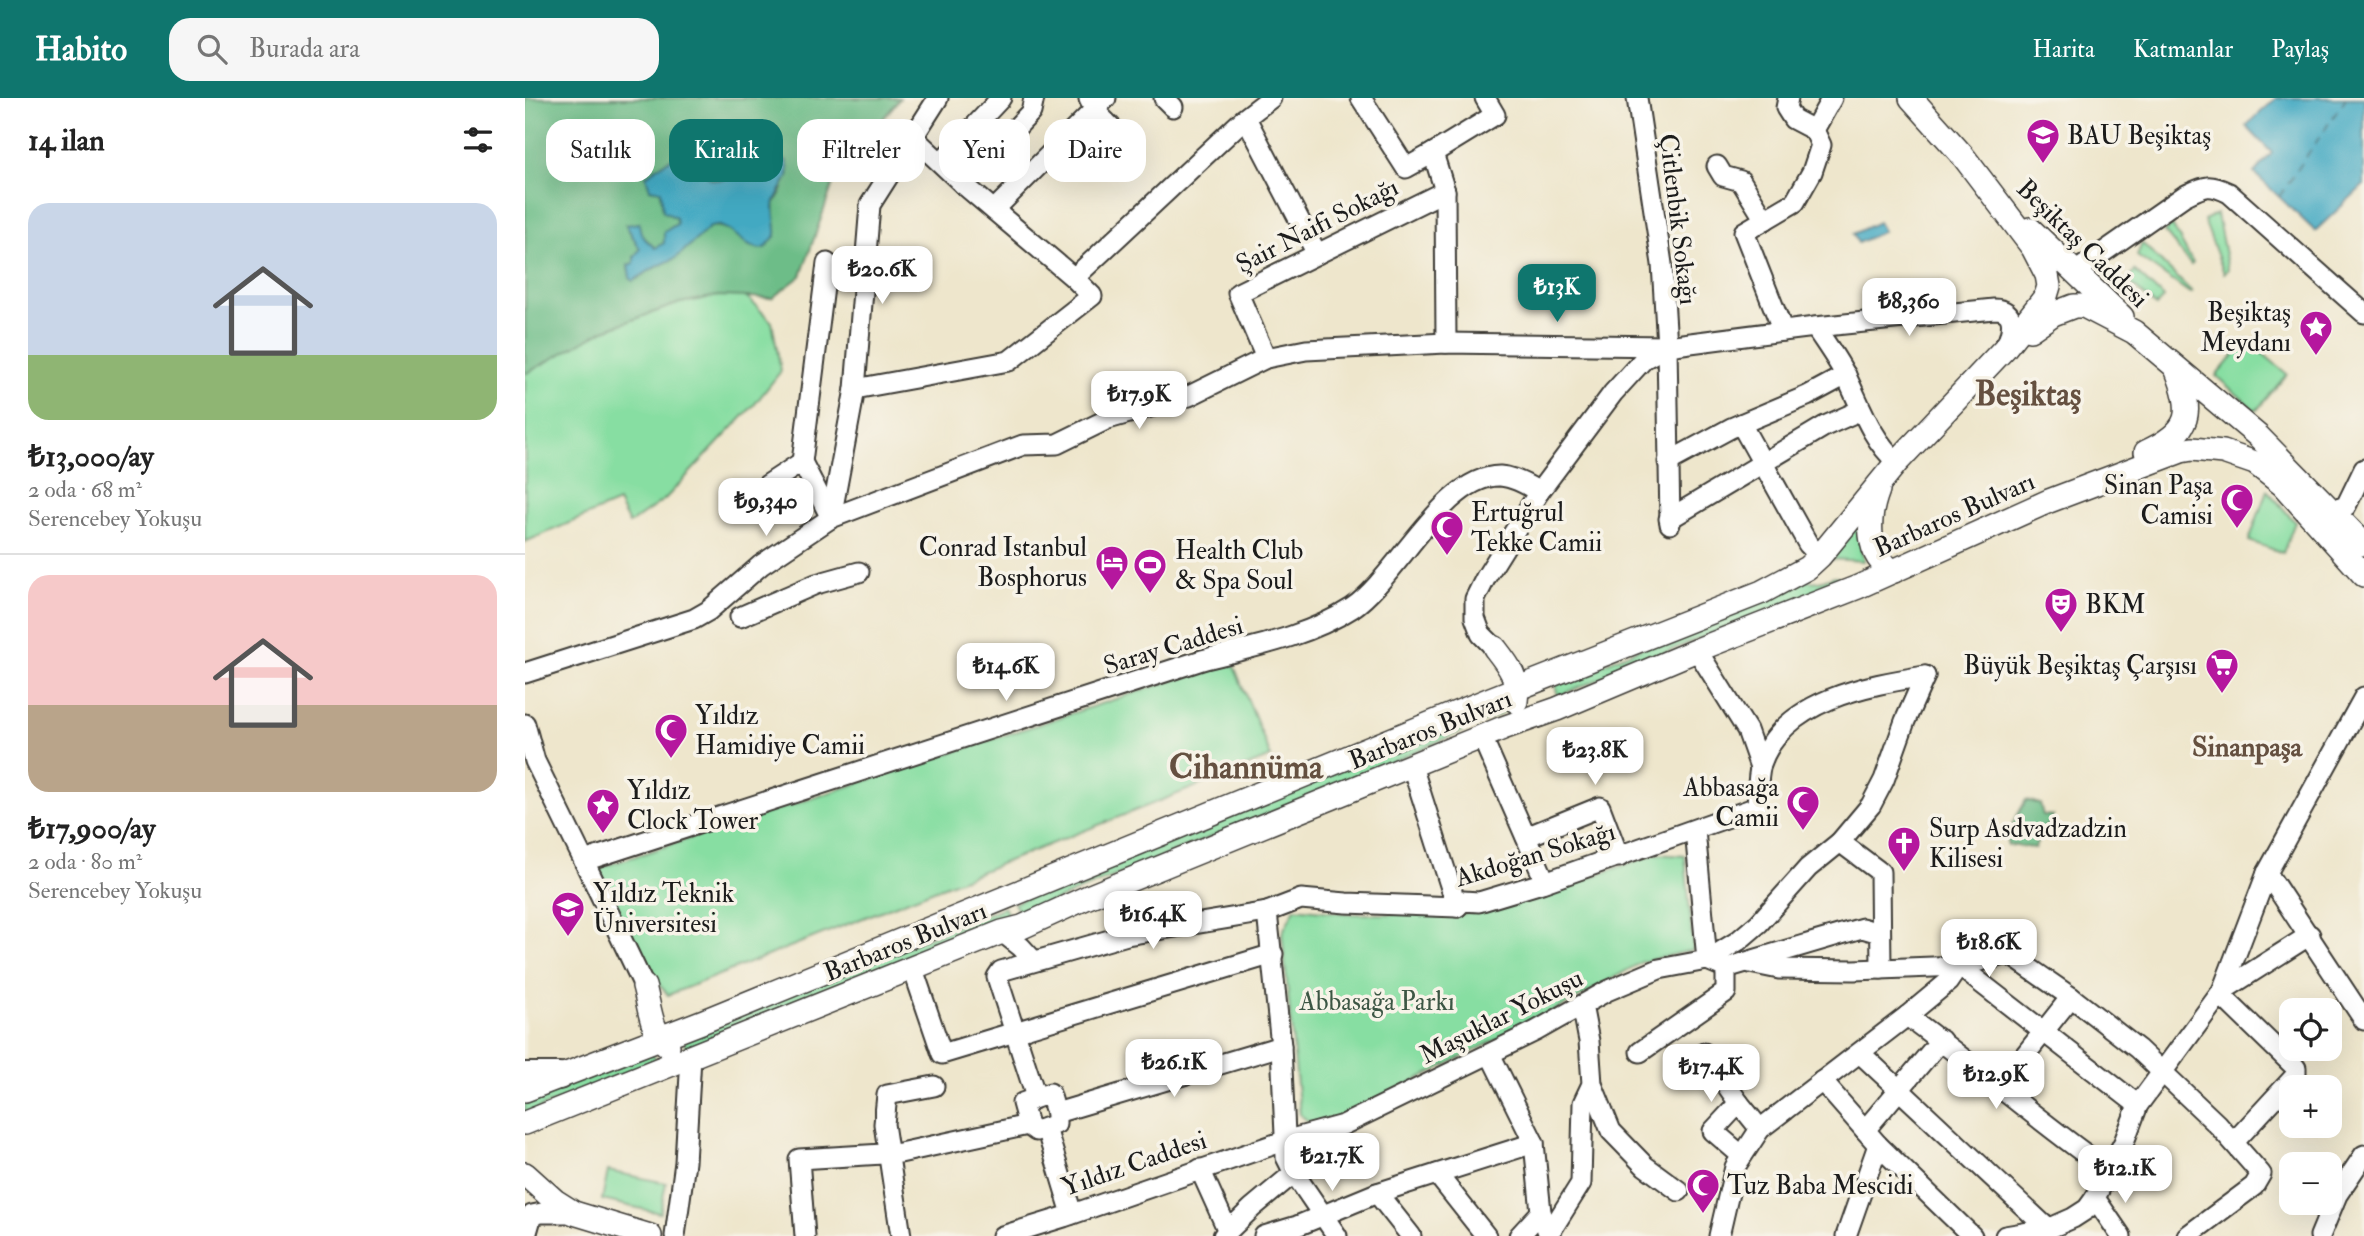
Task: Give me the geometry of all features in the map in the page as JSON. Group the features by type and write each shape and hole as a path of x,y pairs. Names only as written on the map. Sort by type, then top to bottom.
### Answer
{"highway":[{"path":"525,1076 559,1076"}],"main road":[{"path":"1911,98 1951,141 1993,193 2033,248 2047,275 2049,286 2046,296 2012,340"},
{"name":"Beşiktaş Caddesi","path":"1993,193 2115,309 2134,332"},
{"path":"2012,340 2053,314 2084,306 2134,332 2257,436 2364,544"},
{"name":"Barbaros Bulvarı","path":"525,1090 704,1021 1493,698 1762,592 1807,568 1820,556 1891,468 2012,340"},
{"path":"2120,474 2130,461 2162,445 2182,426 2187,401 2175,366"},
{"path":"2120,474 2192,449 2223,452 2246,459 2283,485 2364,575"},
{"path":"1891,468 1873,505 1871,534 1879,562 1894,571"},
{"name":"Barbaros Bulvarı","path":"525,1123 1002,932 1022,927 1088,897 1492,732 1557,709 1894,571 2049,501 2120,474"},
{"path":"1492,732 1514,711 1518,689 1511,668 1495,648"},
{"path":"1493,698 1501,683 1495,648"},
{"path":"1545,678 1547,699 1557,709"},
{"path":"644,986 655,1000 674,1014 704,1021"},
{"path":"644,986 658,1037 673,1050 691,1057"},
{"path":"525,1174 573,1213 650,1236"}],"street":[{"path":"925,120 938,98"},
{"path":"981,119 1001,98"},
{"path":"855,390 1009,361 1092,296 963,184 1031,112 1034,98"},
{"path":"1074,278 1271,98"},
{"path":"1361,98 1406,168 1495,115 1485,98"},
{"name":"Çitlenbik Sokağı","path":"1637,98 1662,264 1667,346 1670,522 1762,461"},
{"path":"1788,98 1786,108 1793,119 1818,137"},
{"path":"1783,331 1744,232 1795,202 1812,172 1818,137 1832,98"},
{"path":"994,210 1097,102 1109,119"},
{"path":"1246,118 1317,254"},
{"path":"925,148 939,160"},
{"path":"1433,153 1445,191 1446,343"},
{"path":"1717,166 1723,176 1741,181 1765,220"},
{"path":"831,518 855,390 870,205 885,182"},
{"path":"2075,272 2184,196 2202,187 2214,186 2229,193 2364,313"},
{"name":"Şair Naifi Sokağı","path":"1266,359 1238,293 1445,191"},
{"path":"827,263 802,462 831,518"},
{"path":"525,673 694,619 708,611 761,565 831,518 1023,445 1057,443 1108,419 1189,396 1266,359 1306,350 1446,343 1667,346 1815,327 2003,309 2009,313 2012,340"},
{"path":"1815,327 1846,375 1891,468"},
{"path":"1495,648 1481,634 1475,618 1475,599 1486,577 1539,492 1613,393 1644,359 1667,346"},
{"path":"1668,462 1846,375"},
{"path":"1762,461 1825,426 1861,410"},
{"path":"1741,424 1808,544 1820,556"},
{"path":"767,485 802,462"},
{"path":"2332,511 2346,506 2364,470"},
{"name":"Saray Caddesi","path":"584,861 1202,660 1279,641 1311,630 1355,606 1403,555 1447,501 1472,484 1488,477 1502,476 1527,484 1539,492"},
{"path":"740,617 816,584 859,572"},
{"path":"1697,650 1748,730 1760,767"},
{"path":"1716,964 1759,923 1808,868 1840,842 1871,805 1884,780 1905,721 1925,676 1876,683 1810,709 1769,745 1760,767"},
{"path":"2007,1236 2048,1229 2087,1209 2095,1198 2138,1105 2222,991 2267,873 2364,697"},
{"path":"525,724 535,761 644,986"},
{"path":"1492,732 1526,837 1545,881"},
{"path":"1412,766 1457,907"},
{"name":"Akdoğan Sokağı","path":"1014,1032 997,977 1001,971 1127,935 1267,912 1301,899 1346,904 1457,907 1463,901 1479,902 1619,857 1758,807 1760,767"},
{"path":"1526,837 1600,807 1619,857"},
{"path":"1640,1052 1726,992 1716,964 1695,831"},
{"path":"1840,842 1879,872 1881,968"},
{"path":"2267,873 2364,1020"},
{"path":"1267,912 1281,1046 1286,1157 1336,1236"},
{"name":"Maşuklar Yokuşu","path":"1284,1141 1343,1125 1490,1054 1607,991 1659,970 1746,963 1862,928 1879,933"},
{"path":"1002,932 1033,960"},
{"path":"2222,991 2309,935"},
{"path":"913,969 942,1054 1273,954"},
{"path":"1746,963 1779,969 1834,971 1959,966 2009,954 2071,997 2138,1049 2234,1142 2261,1174 2254,1186 2209,1231 2187,1236"},
{"path":"1719,1236 1735,1167 1760,1129 1907,1016 1948,982 1959,966"},
{"path":"1959,966 2138,1105"},
{"path":"2222,991 2226,1000 2296,1068 2296,1075 2234,1142"},
{"path":"1999,1088 2071,997"},
{"path":"1582,1005 1590,1041 1592,1084 1612,1131 1635,1157 1679,1191"},
{"path":"1907,1016 1941,1040 2045,1125 2109,1171"},
{"path":"1014,1032 1037,1097"},
{"path":"1865,1130 1941,1040"},
{"path":"805,1236 799,1159 890,1153 1043,1122 1281,1046"},
{"path":"1860,1053 2048,1229"},
{"path":"1490,1054 1534,1143 1541,1212 1549,1235"},
{"path":"1704,1054 1760,1129"},
{"path":"675,1236 685,1162 692,1079 691,1057"},
{"path":"1822,1081 1878,1145 1972,1236"},
{"path":"1549,1235 1581,1182 1583,1103 1592,1084"},
{"path":"901,1236 884,1124 887,1095 935,1086"},
{"path":"1043,1122 1022,1104 1050,1093 1043,1122 1072,1214"},
{"path":"1739,1103 1713,1131 1741,1155"},
{"name":"Yıldız Caddesi","path":"1002,1236 1284,1141"},
{"path":"1264,1236 1377,1194 1534,1143"},
{"path":"1846,1236 1878,1145"},
{"path":"2320,1236 2337,1195 2364,1155"},
{"path":"1200,1169 1226,1233 1294,1173"},
{"path":"1437,1174 1483,1235"},
{"path":"1377,1194 1411,1236"},
{"path":"2095,1198 2121,1236"},
{"path":"1519,1236 1541,1212"},
{"path":"526,1236 532,1215 573,1213"}],"green space":[{"path":"525,98 900,98 883,119 797,119 797,182 834,182 801,276 772,298 718,296 680,303 604,330 525,374","holes":["546,119 655,119 655,170 669,161 669,119 783,119 783,182 773,182 783,189 774,204 775,215 750,246 727,229 710,227 637,279 628,269 628,265 634,263 634,257 640,249 626,225 655,248 664,243 664,232 677,224 677,218 663,211 661,191 652,182 546,182"]},
{"path":"2217,214 2228,270 2224,273 2204,220"},
{"path":"2172,225 2193,263 2191,265 2165,232"},
{"path":"2142,243 2192,292 2137,256"},
{"path":"2135,271 2164,298 2156,306 2127,280"},
{"path":"718,296 746,296 772,322 781,371 754,405 665,499 629,524 618,502 525,542 525,373 604,330 680,303"},
{"path":"2247,340 2287,374 2256,411 2216,376"},
{"path":"2267,490 2295,522 2283,553 2249,541"},
{"path":"1864,515 1861,548 1864,561 1831,559"},
{"path":"1840,577 1841,581 1558,696 1555,685 1802,578 1814,581"},
{"path":"1232,661 1271,757 668,995 642,965 596,869"},
{"path":"1502,705 1504,712 1499,715 1346,782 1020,915 1014,903"},
{"path":"2026,800 2040,804 2043,815 2053,816 2051,823 2042,829 2035,848 2008,845 2007,841 2012,825"},
{"name":"Abbasağa Parkı","path":"1656,854 1685,856 1693,950 1642,962 1569,1003 1339,1119 1314,1125 1300,1115 1282,933 1295,908 1353,914 1425,910 1463,914 1489,910"},
{"path":"1004,907 1010,919 686,1050 683,1037"},
{"path":"650,1050 657,1061 525,1114 525,1099"},
{"path":"608,1171 666,1183 660,1213 602,1200"}],"water":[{"path":"2276,98 2364,98 2364,185 2315,231 2254,173 2272,153 2246,126"},
{"path":"783,159 786,160 788,177 775,201 776,235 765,248 760,249 750,246 718,225 710,227 676,258 633,281 628,265 634,263 634,257 640,249 626,225 639,223 642,235 655,248 664,243 664,232 677,224 676,218 663,211 661,191 650,189 648,182 655,182 655,170 669,160 669,182 783,182"},
{"path":"1878,222 1883,231 1858,243 1853,234"}],"ferry route":[{"path":"2279,197 2346,98"}],"place":[{"name":"BAU Beşiktaş","path":"2043,165"},
{"name":"Beşiktaş Meydanı","path":"2316,357"},
{"name":"Sinan Paşa Camisi","path":"2237,530"},
{"name":"Ertuğrul Tekke Camii","path":"1447,557"},
{"name":"Conrad Istanbul Bosphorus","path":"1112,592"},
{"name":"Health Club & Spa Soul","path":"1150,595"},
{"name":"BKM","path":"2061,634"},
{"name":"Büyük Beşiktaş Çarşısı","path":"2222,695"},
{"name":"Yıldız Hamidiye Camii","path":"671,760"},
{"name":"Abbasağa Camii","path":"1803,832"},
{"name":"Yıldız Clock Tower","path":"603,835"},
{"name":"Surp Asdvadzadzin Kilisesi","path":"1904,873"},
{"name":"Yıldız Teknik Üniversitesi","path":"568,938"},
{"name":"Tuz Baba Mescidi","path":"1703,1215"}],"district":[{"name":"Beşiktaş","path":"2028,393"},
{"name":"Sinanpaşa","path":"2247,746"},
{"name":"Cihannüma","path":"1246,766"}]}
